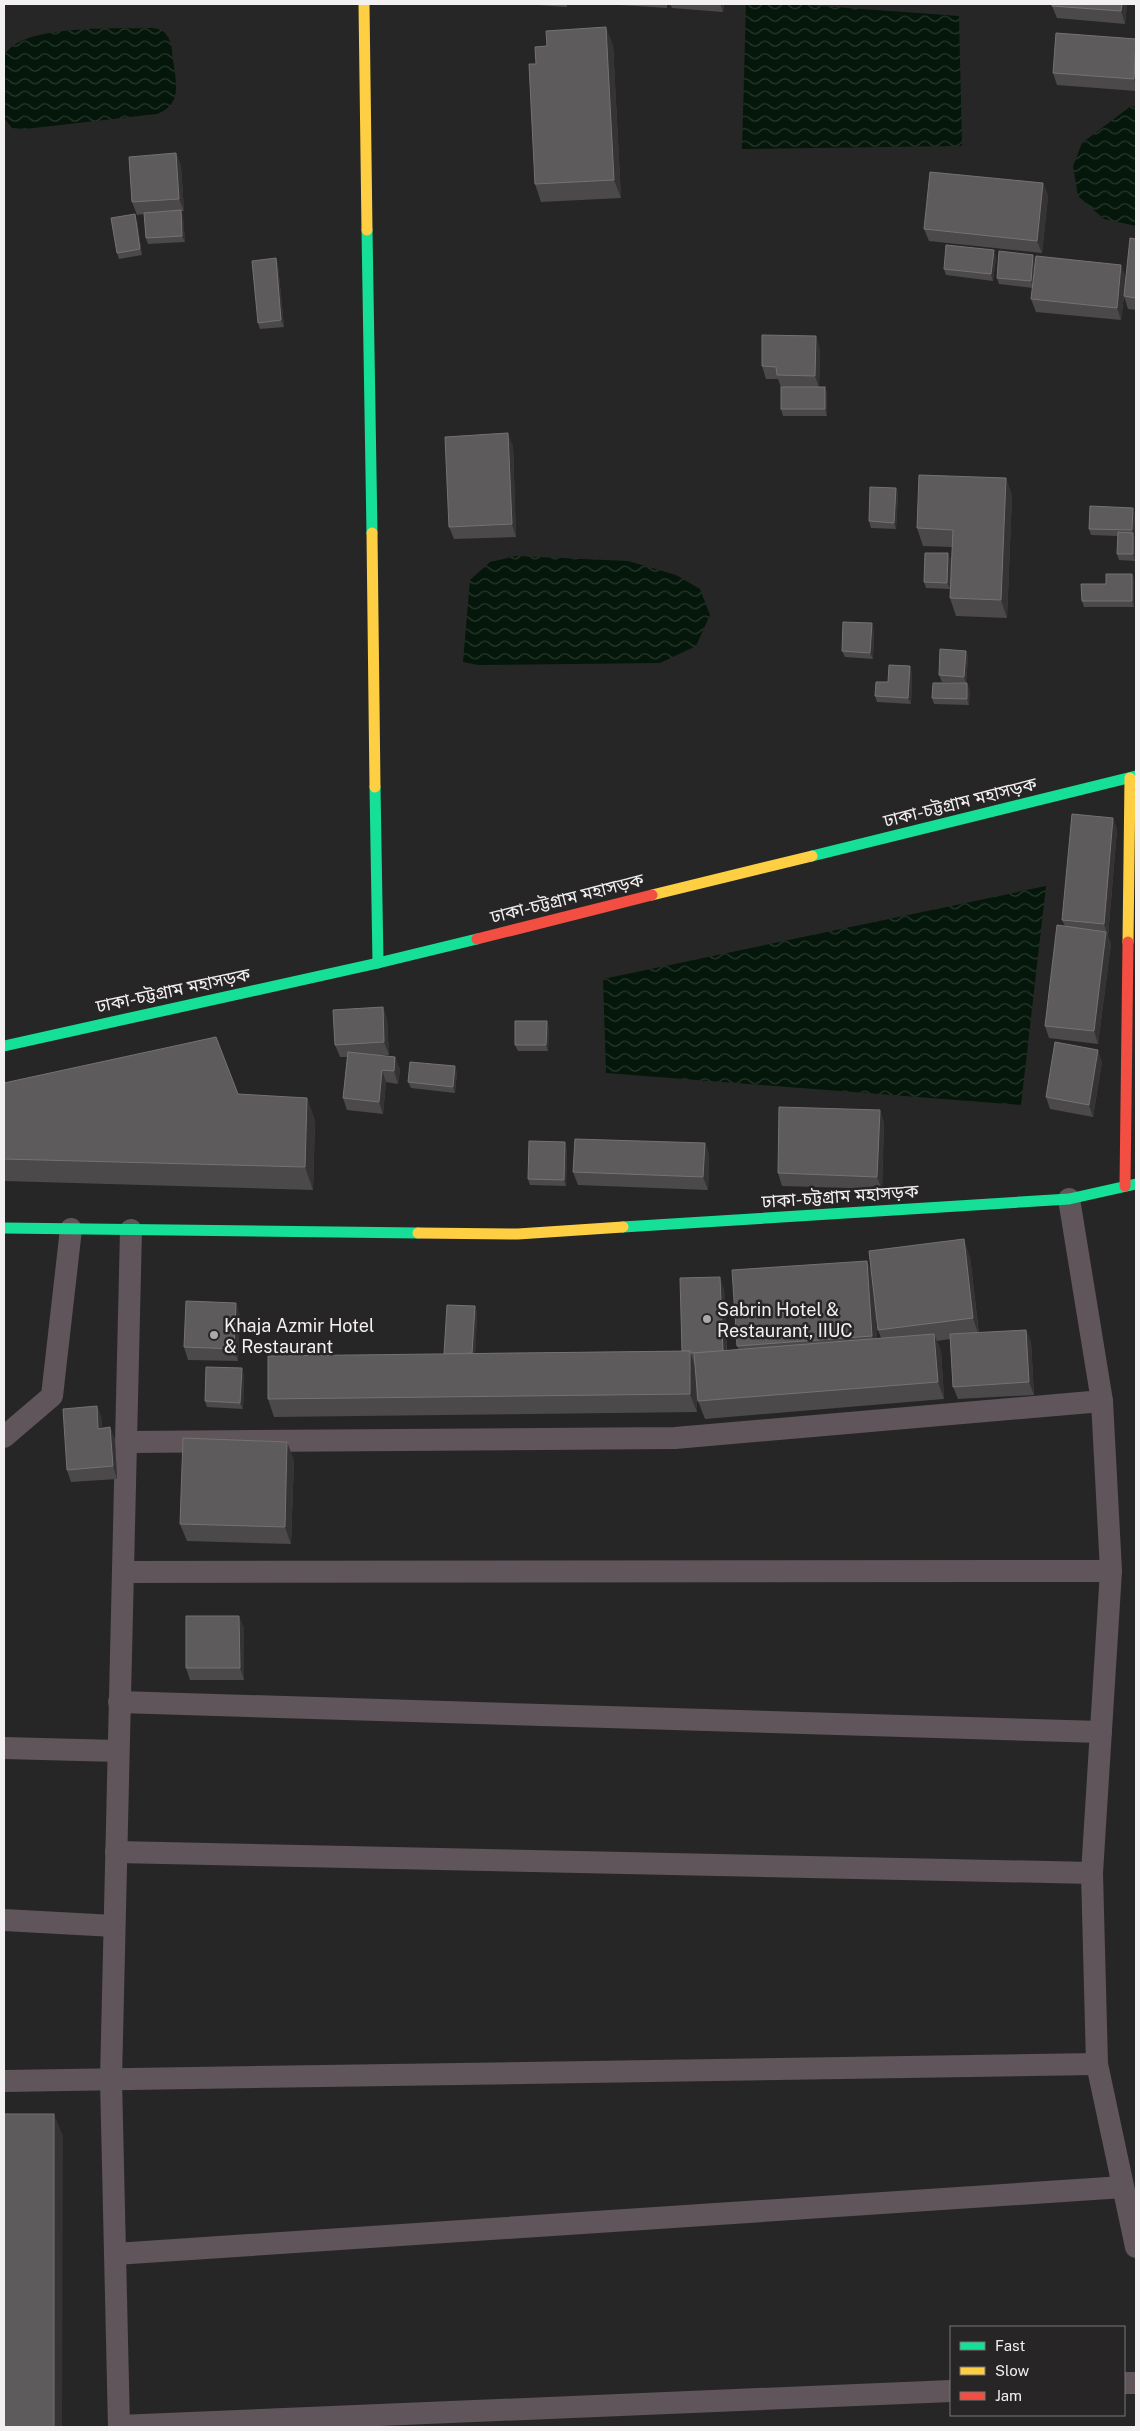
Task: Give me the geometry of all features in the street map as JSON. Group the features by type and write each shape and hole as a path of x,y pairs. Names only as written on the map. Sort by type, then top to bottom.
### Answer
{"main road":[{"path":"364,4 378,963"},
{"path":"1131,1185 1133,777"},
{"name":"ঢাকা-চট্টগ্রাম মহাসড়ক","path":"4,1046 378,963 1133,777"},
{"name":"ঢাকা-চট্টগ্রাম মহাসড়ক","path":"4,1228 518,1234 1069,1199 1131,1185"}],"lane":[{"path":"1069,1199 1102,1401 1111,1571 1092,1873 1097,2064 1136,2247"},
{"path":"4,1437 52,1396 71,1229"},
{"path":"131,1230 111,2079 119,2427 950,2390"},
{"path":"126,1442 675,1438 1102,1401"},
{"path":"123,1572 1111,1571"},
{"path":"119,1702 1101,1732"},
{"path":"4,1748 118,1751"},
{"path":"116,1852 1092,1873"},
{"path":"4,1920 114,1926"},
{"path":"4,2081 1097,2064"},
{"path":"115,2254 1122,2186"}],"water":[{"path":"746,4 793,4 959,16 962,146 742,149"},
{"path":"159,29 165,33 172,48 176,92 171,104 165,110 157,114 25,129 12,128 4,118 3,62 4,57 13,46 28,38 71,30"},
{"path":"1131,106 1136,107 1136,226 1104,219 1078,196 1073,166 1082,143"},
{"path":"516,556 628,561 676,575 700,589 710,615 696,646 660,663 478,665 463,662 470,580 490,562"},
{"path":"1046,886 1021,1105 606,1073 603,979"}],"building":[{"path":"1052,4 1122,4 1121,11 1052,6"},
{"path":"606,27 614,180 535,184 529,64 536,64 535,47 547,46 546,31"},
{"path":"1056,33 1136,39 1134,79 1053,73"},
{"path":"176,153 179,199 132,202 129,157"},
{"path":"930,172 1043,183 1037,241 924,229"},
{"path":"181,210 182,236 146,238 144,213"},
{"path":"135,214 140,249 117,253 111,218"},
{"path":"1130,238 1136,239 1136,298 1124,296"},
{"path":"946,245 994,250 991,274 944,269"},
{"path":"999,251 1033,255 1031,281 997,278"},
{"path":"1036,256 1121,265 1117,308 1031,299"},
{"path":"276,258 281,320 258,323 252,261"},
{"path":"762,335 816,336 815,376 777,375 776,367 762,366"},
{"path":"781,387 825,387 825,409 781,409"},
{"path":"508,433 512,524 449,527 445,437"},
{"path":"919,475 1006,478 1001,600 950,598 953,530 917,528"},
{"path":"870,487 896,488 894,523 869,521"},
{"path":"1090,506 1133,508 1132,530 1089,529"},
{"path":"1118,532 1133,533 1133,554 1117,554"},
{"path":"925,553 948,553 947,583 924,582"},
{"path":"1106,574 1132,574 1132,601 1082,601 1081,584 1106,584"},
{"path":"843,622 872,623 870,653 842,651"},
{"path":"940,649 966,651 964,677 939,675"},
{"path":"889,665 910,666 908,698 875,696 876,682 888,682"},
{"path":"933,683 967,683 967,699 932,698"},
{"path":"1072,814 1113,818 1104,924 1062,920"},
{"path":"1057,925 1106,932 1094,1031 1045,1026"},
{"path":"383,1007 384,1042 335,1045 333,1010"},
{"path":"515,1021 547,1021 546,1045 515,1045"},
{"path":"216,1037 238,1094 307,1098 305,1167 4,1159 4,1083"},
{"path":"1055,1042 1098,1050 1089,1105 1046,1097"},
{"path":"348,1052 395,1057 394,1071 382,1070 379,1102 343,1098"},
{"path":"410,1062 455,1066 453,1087 408,1082"},
{"path":"779,1107 880,1110 877,1177 778,1173"},
{"path":"575,1139 705,1143 703,1177 573,1172"},
{"path":"529,1141 565,1142 564,1180 528,1179"},
{"path":"964,1239 973,1318 878,1330 869,1251"},
{"path":"867,1261 872,1336 737,1346 732,1270"},
{"path":"720,1277 723,1351 691,1353 690,1351 682,1351 680,1278"},
{"path":"186,1301 236,1303 234,1349 184,1347"},
{"path":"447,1305 475,1306 472,1353 444,1354"},
{"path":"1026,1330 1029,1382 953,1387 950,1334"},
{"path":"934,1334 938,1382 698,1401 694,1353"},
{"path":"690,1351 690,1394 268,1399 268,1356"},
{"path":"206,1367 242,1368 240,1403 205,1401"},
{"path":"97,1406 98,1429 110,1427 113,1466 67,1470 63,1409"},
{"path":"183,1438 287,1442 285,1527 180,1524"},
{"path":"186,1616 239,1616 240,1668 186,1668"},
{"path":"4,2114 54,2114 54,2427 4,2427"}],"traffic: fast":[{"path":"367,230 372,533"},
{"path":"812,856 1136,776"},
{"path":"375,787 378,963"},
{"path":"4,1046 378,963 477,939"},
{"path":"623,1227 1069,1199 1136,1184"},
{"path":"4,1228 418,1233"}],"traffic: slow":[{"path":"364,4 367,230"},
{"path":"372,533 375,787"},
{"path":"1128,942 1130,778"},
{"path":"652,895 812,856"},
{"path":"418,1233 518,1234 623,1227"}],"traffic: jam":[{"path":"477,939 652,895"},
{"path":"1125,1186 1128,942"}],"place":[{"name":"Sabrin Hotel & Restaurant, IIUC","path":"707,1319"},
{"name":"Khaja Azmir Hotel & Restaurant","path":"214,1335"}]}
